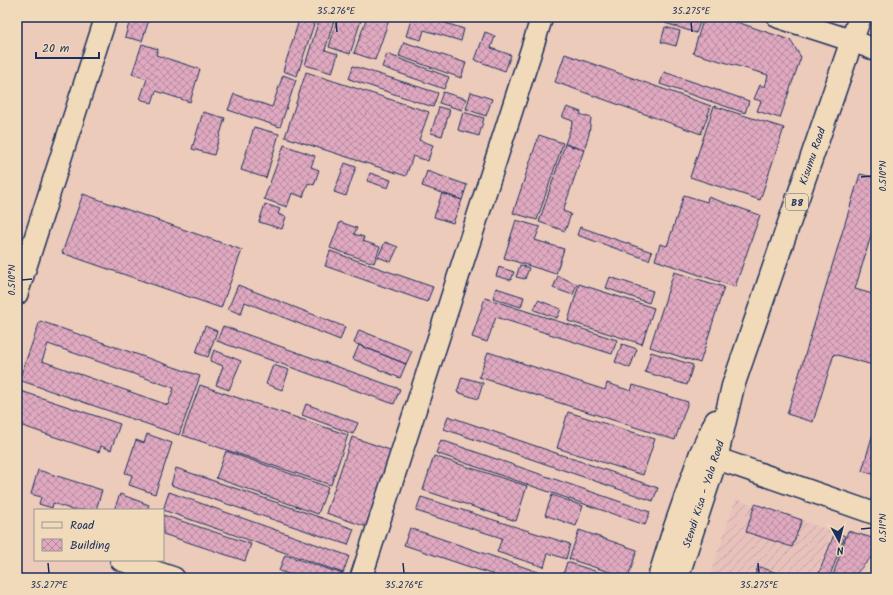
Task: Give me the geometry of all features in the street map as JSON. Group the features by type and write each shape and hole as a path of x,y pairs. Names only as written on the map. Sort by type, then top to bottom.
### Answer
{"highway":[{"name":"Kisumu Road","path":"733,386 860,17"},
{"name":"Stendi Kisa - Yala Road","path":"677,578 709,456 733,386"},
{"name":"B8","path":"659,578 709,456"}],"street":[{"path":"17,294 106,17"},
{"path":"361,578 542,17"},
{"path":"778,17 818,31 852,40 876,50"},
{"path":"709,456 876,514"},
{"path":"124,561 174,578"}],"shaded area":[{"path":"736,499 832,531 816,578 709,578"}],"building":[{"path":"131,17 150,17 142,41 125,37"},
{"path":"300,17 315,21 297,76 283,71"},
{"path":"320,17 335,17 325,50 338,54 332,73 305,65"},
{"path":"338,17 362,17 350,54 329,47"},
{"path":"367,17 390,17 375,60 354,53"},
{"path":"412,17 427,17 464,29 461,41 424,30 421,40 406,36"},
{"path":"667,17 702,17 696,33 665,23"},
{"path":"704,17 722,17 790,40 801,57 780,118 757,111 761,101 754,99 760,85 765,87 768,75 693,53"},
{"path":"665,27 680,31 676,46 661,42"},
{"path":"485,32 495,36 491,48 511,55 505,71 475,60"},
{"path":"404,42 466,63 461,78 399,56"},
{"path":"142,44 158,49 156,55 200,69 190,102 156,91 152,103 140,99 147,79 132,74"},
{"path":"387,54 449,77 444,89 382,67"},
{"path":"565,54 711,106 701,134 555,82"},
{"path":"353,66 438,93 433,107 349,79"},
{"path":"306,72 429,112 419,140 433,145 428,161 413,156 406,176 285,137"},
{"path":"664,72 749,101 745,113 660,84"},
{"path":"283,75 296,80 280,127 228,110 234,94 272,107"},
{"path":"443,92 466,99 462,110 439,103"},
{"path":"471,92 492,99 486,116 466,109"},
{"path":"714,106 784,128 760,200 690,177"},
{"path":"439,107 450,110 442,136 431,133"},
{"path":"567,107 581,112 580,114 591,118 589,134 584,150 565,144 573,121 562,117"},
{"path":"203,112 225,118 214,155 192,149"},
{"path":"463,112 484,118 479,136 458,130"},
{"path":"254,127 279,134 266,178 241,170"},
{"path":"539,135 563,143 537,220 513,213"},
{"path":"565,144 584,150 563,211 571,214 565,231 539,222"},
{"path":"284,145 315,156 311,167 319,170 314,185 308,183 303,197 292,193 287,207 264,199"},
{"path":"345,163 356,167 346,196 334,192"},
{"path":"427,171 467,185 462,200 422,186"},
{"path":"370,173 391,180 388,188 367,181"},
{"path":"860,174 876,178 876,219 855,289 876,295 876,366 834,354 813,422 787,414"},
{"path":"442,193 462,200 453,223 434,217"},
{"path":"83,194 242,250 221,308 62,253"},
{"path":"684,195 707,202 708,197 760,215 735,287 655,260 660,244 667,246"},
{"path":"265,204 280,209 278,214 286,217 282,229 259,222"},
{"path":"516,220 540,227 535,240 564,249 556,274 504,258"},
{"path":"340,222 357,228 354,234 364,237 363,241 380,247 374,263 330,248"},
{"path":"580,227 652,252 649,260 577,235"},
{"path":"385,242 398,247 391,262 378,257"},
{"path":"330,251 433,287 427,302 325,266"},
{"path":"520,265 529,268 525,279 516,277"},
{"path":"499,267 514,272 511,280 496,276"},
{"path":"674,272 724,287 700,363 650,347"},
{"path":"558,276 577,284 573,295 553,288"},
{"path":"610,277 653,291 649,303 606,288"},
{"path":"579,284 654,308 642,344 568,321"},
{"path":"238,285 345,327 340,340 245,302 241,314 228,309"},
{"path":"496,288 524,297 521,307 493,298"},
{"path":"485,298 617,340 612,354 496,317 487,342 472,337"},
{"path":"538,300 561,309 557,318 534,310"},
{"path":"40,321 200,376 179,435 19,380","holes":["48,344 174,388 168,405 42,361"]},
{"path":"205,326 217,331 208,357 196,353"},
{"path":"223,326 400,389 394,404 217,341"},
{"path":"359,330 412,351 406,364 354,343"},
{"path":"622,344 637,349 630,368 615,362"},
{"path":"359,345 406,364 400,378 353,359"},
{"path":"214,350 241,361 229,390 216,385 223,366 210,361"},
{"path":"488,352 605,390 607,383 631,391 633,385 688,402 675,440 479,377"},
{"path":"651,352 693,365 687,385 645,372"},
{"path":"273,365 289,370 282,390 266,384"},
{"path":"462,377 483,383 478,399 457,392"},
{"path":"200,385 348,435 331,485 182,435"},
{"path":"18,390 120,424 111,450 101,446 99,452 17,424"},
{"path":"306,404 358,423 353,434 302,415"},
{"path":"568,412 655,439 643,475 557,448"},
{"path":"448,416 658,488 653,501 444,429"},
{"path":"876,423 876,475 862,471"},
{"path":"147,434 172,443 155,494 129,485 132,475 125,473 136,440 144,443"},
{"path":"352,437 393,451 367,527 326,513"},
{"path":"441,440 650,512 645,525 436,453"},
{"path":"226,451 328,487 318,514 216,478"},
{"path":"434,456 527,486 516,521 423,490"},
{"path":"176,468 354,529 348,545 171,485"},
{"path":"38,470 102,490 96,509 70,509 53,503 52,508 39,504 41,497 31,494"},
{"path":"169,492 349,556 343,573 163,509"},
{"path":"120,494 149,505 147,509 114,509"},
{"path":"552,495 583,506 576,526 545,515"},
{"path":"421,497 570,544 566,559 548,553 544,567 497,552 502,538 416,511"},
{"path":"755,504 802,520 792,547 746,532"},
{"path":"164,515 251,544 245,561 164,534"},
{"path":"410,528 544,574 543,578 503,578 404,545"},
{"path":"579,530 637,550 628,578 569,559"},
{"path":"848,531 876,539 876,552 852,578 832,578"},
{"path":"835,532 845,536 829,578 817,578"},
{"path":"285,555 343,574 341,578 301,578 279,571"},
{"path":"567,562 616,578 562,578"},
{"path":"758,566 790,578 754,578"}]}
